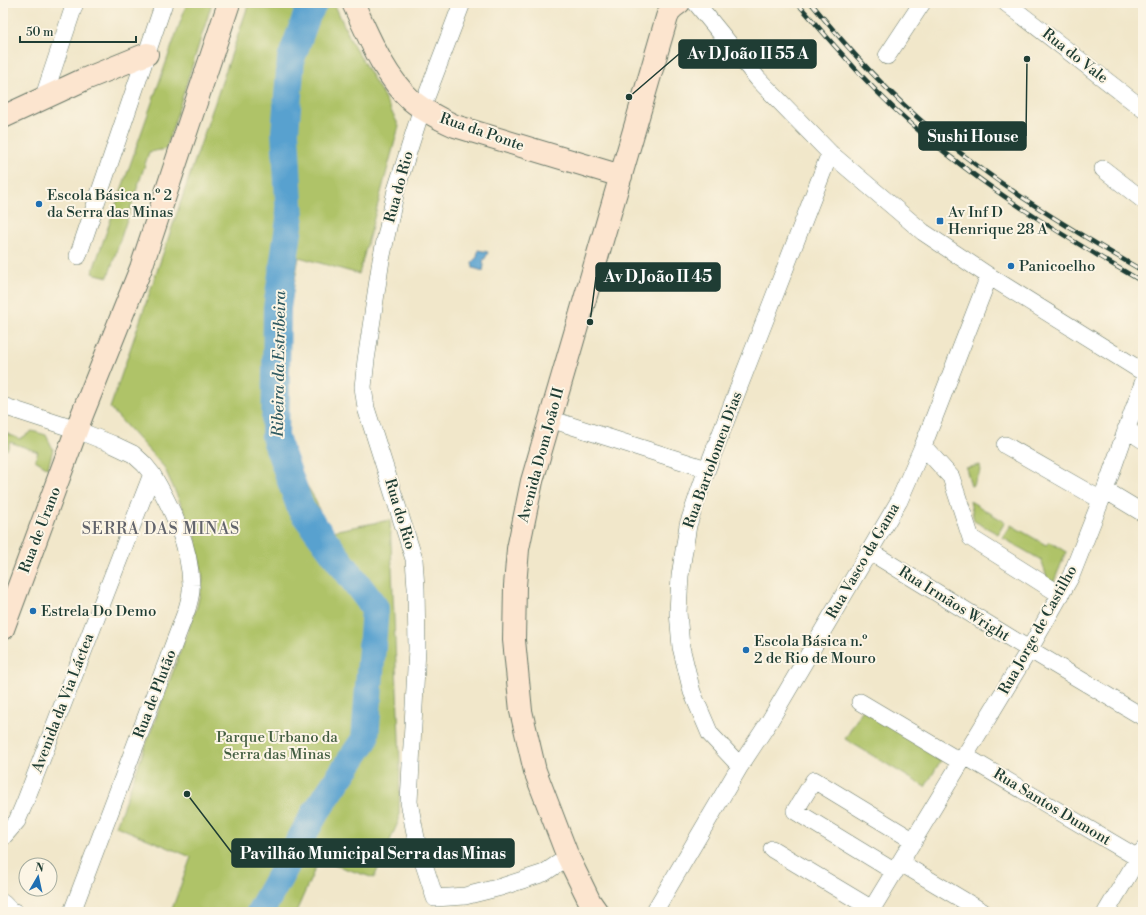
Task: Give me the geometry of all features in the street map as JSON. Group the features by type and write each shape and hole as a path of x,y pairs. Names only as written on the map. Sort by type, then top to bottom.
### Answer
{"street":[{"path":"43,99 75,3"},
{"path":"78,256 164,3"},
{"name":"Rua de Urano","path":"3,629 77,430 141,268 229,3"},
{"name":"Rua da Ponte","path":"353,3 377,53 388,72 410,100 422,108 455,126 621,176"},
{"name":"Rua do Rio","path":"462,3 422,108 396,190 381,260 363,387 366,408 414,559 417,649 409,802 417,843 435,898 465,896 501,888 544,873 568,857"},
{"name":"Avenida Dom João II","path":"597,912 590,902 568,857 535,771 521,711 514,640 515,586 518,549 532,481 667,17 671,9 679,3"},
{"path":"696,3 758,79 830,153 923,232 989,276 1143,372"},
{"path":"888,56 922,3"},
{"name":"Rua do Vale","path":"1006,3 1143,109"},
{"path":"5,114 147,54"},
{"name":"Rua Bartolomeu Dias","path":"740,766 710,734 692,692 680,640 678,612 680,576 688,526 708,469 830,153"},
{"path":"1104,169 1143,200"},
{"name":"Rua Vasco da Gama","path":"654,912 740,766 769,722 899,501 923,446 989,276"},
{"name":"Rua Jorge de Castilho","path":"871,910 1029,650 1071,576 1103,495 1143,383"},
{"path":"3,406 77,430 133,454 152,474"},
{"path":"550,419 708,469"},
{"path":"1126,429 1143,440"},
{"path":"1005,445 1103,495 1143,513"},
{"path":"923,446 950,477 971,538 1061,595"},
{"name":"Avenida da Via Láctea","path":"3,837 17,821 25,802 152,474"},
{"name":"Rua de Plutão","path":"72,912 187,609 192,586 188,559 176,518 152,474"},
{"name":"Rua Irmãos Wright","path":"869,551 1029,650 1143,717"},
{"name":"Rua Santos Dumont","path":"860,702 1141,854"},
{"path":"914,841 814,780 795,811 984,912"},
{"path":"772,849 871,910"},
{"path":"1106,912 1141,854"}],"green space":[{"path":"187,3 212,3 166,149 149,152 108,277 92,273"},
{"name":"Parque Urbano da Serra das Minas","path":"249,3 334,3 351,41 383,95 399,126 359,274 299,257 282,353 283,446 315,499 327,532 390,520 400,762 399,820 374,878 319,860 296,912 171,912 191,857 116,826 197,606 203,580 195,535 164,467 110,408"},
{"path":"32,431 46,435 53,449 48,468 35,460 38,452 10,442 7,450 3,448 3,432 20,439"},
{"path":"980,465 981,471 971,486 966,468"},
{"path":"970,501 1005,522 998,534 974,521"},
{"path":"1011,525 1046,545 1050,542 1066,552 1053,584 1048,580 1041,560 1003,538"},
{"path":"863,709 943,757 925,787 845,739"}],"water":[{"path":"478,250 488,252 483,261 483,271 473,268 472,262 477,257"}],"waterway":[{"name":"Ribeira da Estribeira","path":"260,912 314,815 365,739 375,608 301,509 275,437 277,308 290,219 285,132 291,59 307,15 314,3"}],"railway":[{"path":"797,3 875,90 936,145 992,188 1022,208 1143,282"},
{"path":"811,3 839,37 899,101 932,130 1008,188 1088,239 1143,271"}],"place":[{"name":"Sushi House","path":"1027,59"},
{"name":"Av D João II 55 A","path":"629,97"},
{"name":"Escola Básica n.º 2 da Serra das Minas","path":"39,204"},
{"name":"Av Inf D Henrique 28 A","path":"940,221"},
{"name":"Panicoelho","path":"1011,266"},
{"name":"Av D João II 45","path":"590,322"},
{"name":"Estrela Do Demo","path":"33,611"},
{"name":"Escola Básica n.º 2 de Rio de Mouro","path":"746,650"},
{"name":"Pavilhão Municipal Serra das Minas","path":"187,794"}],"district":[{"name":"SERRA DAS MINAS","path":"161,529"}]}
